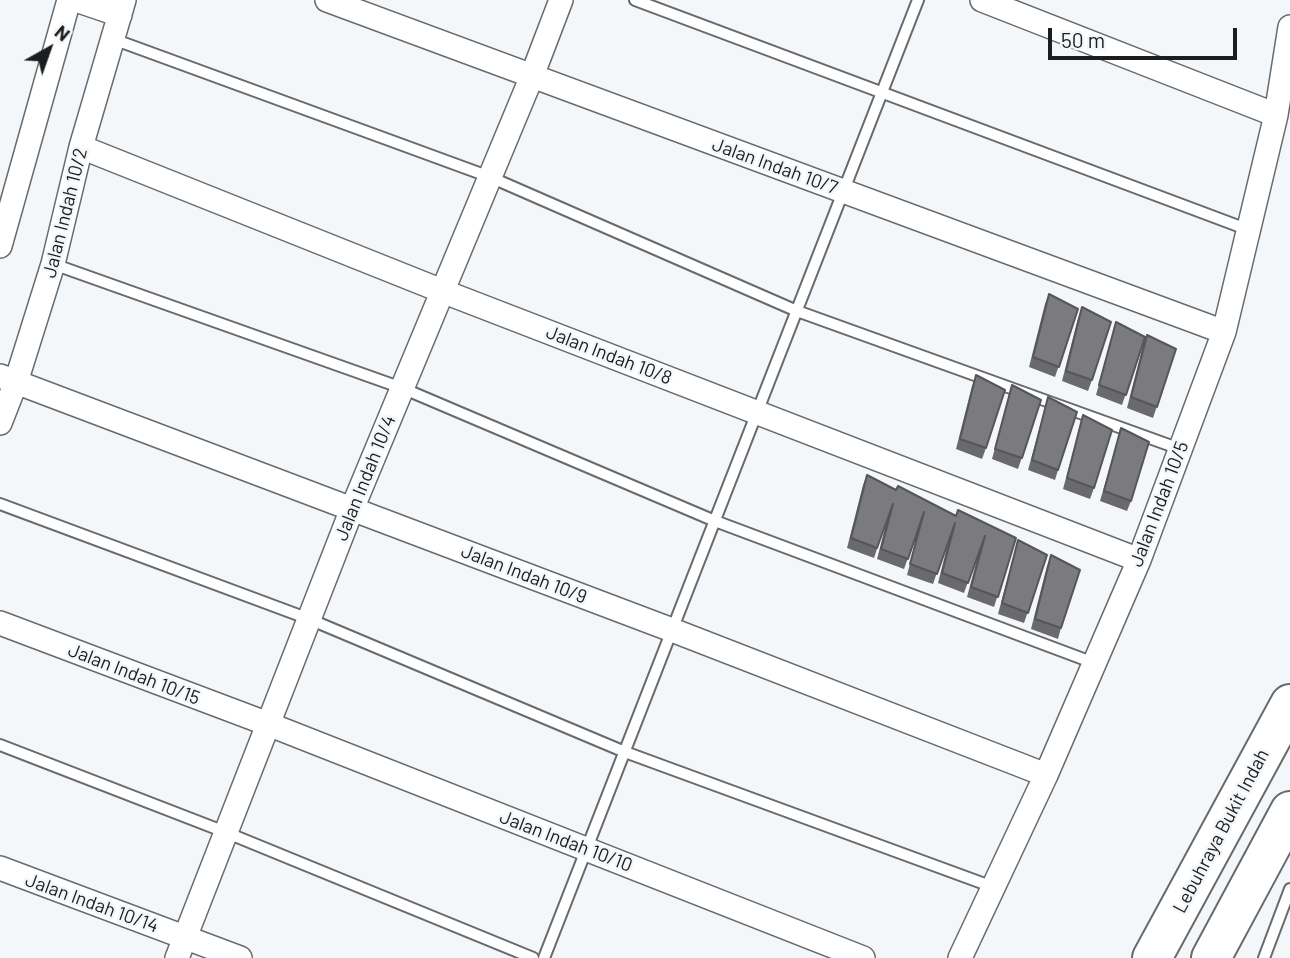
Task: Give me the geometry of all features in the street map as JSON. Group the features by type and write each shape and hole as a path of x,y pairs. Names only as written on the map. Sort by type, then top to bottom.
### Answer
{"highway":[{"name":"Lebuhraya Bukit Indah","path":"1152,958 1290,704"},
{"path":"1213,954 1290,811"},
{"path":"1213,954 1269,887 1290,852"}],"street":[{"path":"0,246 69,0"},
{"path":"76,0 122,8"},
{"name":"Jalan Indah 10/7","path":"327,0 1224,332"},
{"name":"Jalan Indah 10/4","path":"180,947 352,509 561,0"},
{"path":"982,0 1276,115"},
{"name":"Jalan Indah 10/2","path":"0,424 8,379 54,264 81,147 122,8"},
{"name":"Jalan Indah 10/5","path":"960,958 1046,775 1139,560 1224,332 1276,115 1290,27"},
{"name":"Jalan Indah 10/8","path":"81,147 442,291 1139,560"},
{"name":"Jalan Indah 10/9","path":"8,379 672,630 1046,775"},
{"name":"Jalan Indah 10/15","path":"0,623 268,724"},
{"name":"Jalan Indah 10/10","path":"268,724 863,958"},
{"name":"Jalan Indah 10/14","path":"0,868 180,947 240,958"}],"lane":[{"path":"635,0 1249,230"},
{"path":"544,958 918,0"},
{"path":"113,40 490,177 797,311 1180,449"},
{"path":"54,264 401,388 715,522 1094,663"},
{"path":"0,503 309,619 625,752 993,887"},
{"path":"0,745 225,832 533,958"},
{"path":"1264,958 1290,889"}],"building":[{"path":"1049,294 1078,309 1059,367 1033,357"},
{"path":"1082,307 1111,322 1092,380 1066,371"},
{"path":"1116,322 1145,337 1126,395 1099,385"},
{"path":"1147,335 1176,349 1157,407 1131,397"},
{"path":"976,375 1005,390 986,448 960,439"},
{"path":"1012,385 1041,400 1022,458 995,449"},
{"path":"1048,397 1077,412 1058,470 1032,460"},
{"path":"1083,415 1112,430 1094,488 1067,478"},
{"path":"1121,428 1149,442 1131,501 1104,491"},
{"path":"867,475 896,490 898,486 956,516 958,510 1016,538 998,597 971,587 985,536 968,583 942,573 955,523 937,574 910,564 924,512 908,559 881,549 893,504 877,548 851,538"},
{"path":"1018,540 1047,555 1028,613 1002,603"},
{"path":"1051,555 1080,570 1061,628 1035,619"}]}
